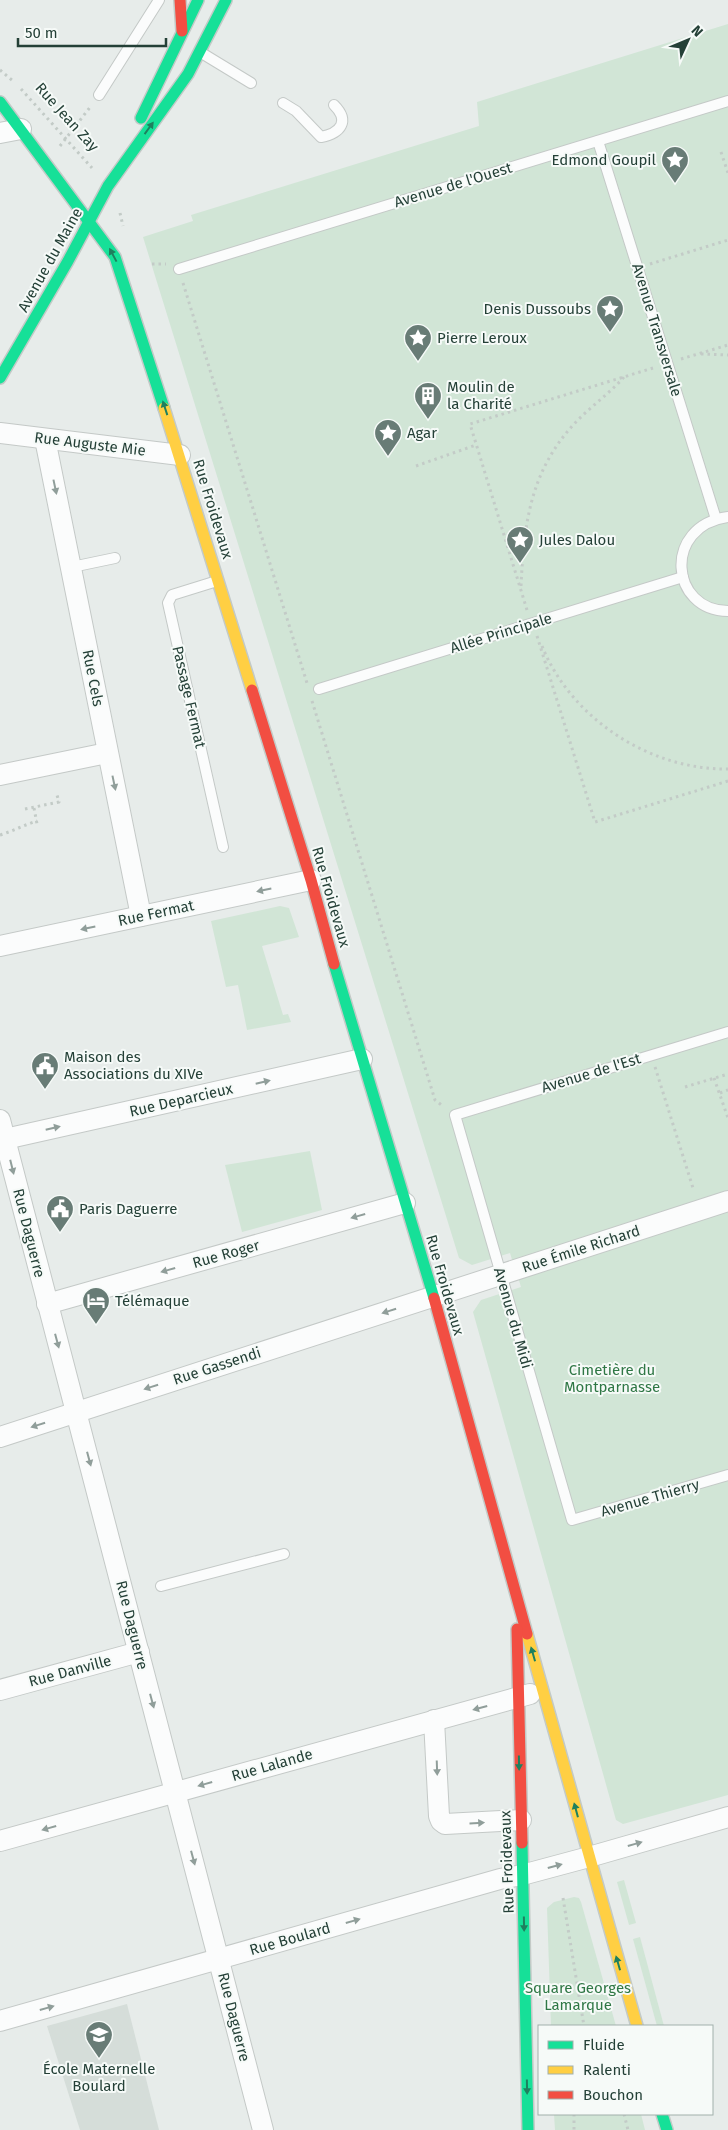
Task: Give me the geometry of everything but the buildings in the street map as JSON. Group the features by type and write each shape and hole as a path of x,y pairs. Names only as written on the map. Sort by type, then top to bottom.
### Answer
{"main road":[{"name":"Avenue du Maine","path":"180,0 182,30"},
{"name":"Avenue du Maine","path":"110,184 198,0"},
{"name":"Avenue du Maine","path":"0,378 110,184 188,74 226,0"},
{"name":"Avenue du Maine","path":"215,21 235,0"},
{"path":"0,102 88,221"},
{"name":"Rue Froidevaux","path":"88,221 116,257 180,455 311,880 362,1059 435,1296 637,2025"},
{"name":"Rue Froidevaux","path":"516,1593 528,2130"},
{"path":"662,2115 667,2130"}],"street":[{"path":"0,133 21,129"},
{"name":"Rue Auguste Mie","path":"0,434 180,455"},
{"name":"Rue Cels","path":"45,439 141,916"},
{"path":"0,774 107,753"},
{"name":"Rue Fermat","path":"0,946 311,880"},
{"name":"Rue Deparcieux","path":"3,1141 362,1059"},
{"name":"Rue Daguerre","path":"0,1120 3,1141 77,1412 263,2130"},
{"name":"Rue Émile Richard","path":"435,1296 728,1201"},
{"name":"Rue Roger","path":"47,1304 405,1203"},
{"name":"Rue Gassendi","path":"0,1437 435,1296"},
{"name":"Rue Danville","path":"0,1690 139,1652"},
{"name":"Rue Lalande","path":"0,1841 544,1690"},
{"path":"434,1720 439,1816 441,1821 445,1824 521,1820"},
{"name":"Rue Boulard","path":"0,2021 500,1879 589,1857 728,1817"}],"lane":[{"path":"99,95 158,0"},
{"path":"199,51 251,83"},
{"name":"Avenue de l'Ouest","path":"179,269 728,101"},
{"path":"283,103 296,111 321,137 332,135 343,121 341,112 334,105"},
{"name":"Avenue Transversale","path":"598,141 716,519"},
{"path":"728,517 716,519 696,529 687,541 682,555 683,577 693,596 707,606 728,611"},
{"path":"72,567 115,558"},
{"name":"Allée Principale","path":"319,689 683,577"},
{"name":"Passage Fermat","path":"219,580 172,594 168,604 223,847"},
{"name":"Avenue de l'Est","path":"455,1115 728,1032"},
{"name":"Avenue du Midi","path":"455,1115 572,1520"},
{"name":"Avenue Thierry","path":"572,1520 728,1475"},
{"path":"161,1586 284,1554"}],"path":[{"name":"Rue Jean Zay","path":"0,70 24,91 110,184"},
{"path":"67,138 99,95"},
{"path":"721,152 728,173"},
{"path":"637,268 728,240"},
{"path":"470,424 728,345"},
{"path":"698,354 728,355"},
{"path":"521,589 523,538 528,510 546,465 572,426 586,411 613,390 625,376"},
{"path":"416,466 476,445"},
{"path":"533,624 550,665 563,685 578,702 614,734 654,754 677,762 699,767 728,769"},
{"path":"595,822 728,781"},
{"path":"25,810 59,802 57,795"},
{"path":"0,835 12,832 17,827 37,823 34,808"},
{"path":"651,1055 693,1188"},
{"path":"685,1087 728,1074"},
{"path":"714,1078 727,1109 728,1118"},
{"path":"720,1093 728,1090"},
{"path":"563,1898 584,2025"},
{"path":"574,2115 574,2130"},
{"path":"624,2115 628,2130"}],"shaded area":[{"name":"École Maternelle Boulard","path":"127,2004 159,2130 80,2130 47,2026"}],"green space":[{"path":"728,24 728,1194 513,1263 510,1253 472,1265 459,1258 143,237 193,221 191,215 479,126 477,102"},
{"path":"280,906 289,908 299,937 262,946 283,1015 288,1014 291,1022 247,1030 238,985 226,987 211,921"},
{"path":"310,1151 322,1210 242,1232 225,1165"},
{"name":"Cimetière du Montparnasse","path":"728,1209 728,1795 623,1824 616,1820 473,1312 481,1300 521,1287 518,1277"},
{"path":"624,1880 636,1923 629,1925 617,1882"},
{"name":"Square Georges Lamarque","path":"574,1897 579,1898 616,2025 551,2025 547,1908 554,1902"},
{"path":"640,1937 664,2025 657,2025 633,1939"},
{"path":"554,2115 641,2115 645,2130 555,2130"}],"traffic: fast":[{"path":"141,118 198,0"},
{"path":"0,378 68,261 108,186 188,74 226,0"},
{"path":"0,102 115,257 164,408"},
{"path":"334,964 434,1298"},
{"path":"522,1843 528,2130"},
{"path":"662,2115 667,2130"}],"traffic: slow":[{"path":"164,408 252,690"},
{"path":"527,1634 637,2025"}],"traffic: jam":[{"path":"180,0 182,31"},
{"path":"252,690 311,880 334,964"},
{"path":"434,1298 527,1634"},
{"path":"517,1629 522,1843"}],"place":[{"name":"Edmond Goupil","path":"675,184"},
{"name":"Denis Dussoubs","path":"610,333"},
{"name":"Pierre Leroux","path":"418,362"},
{"name":"Moulin de la Charité","path":"428,420"},
{"name":"Agar","path":"388,457"},
{"name":"Jules Dalou","path":"520,564"},
{"name":"Maison des Associations du XIVe","path":"45,1090"},
{"name":"Paris Daguerre","path":"60,1233"},
{"name":"Télémaque","path":"96,1325"},
{"name":"École Maternelle Boulard","path":"99,2059"}]}
